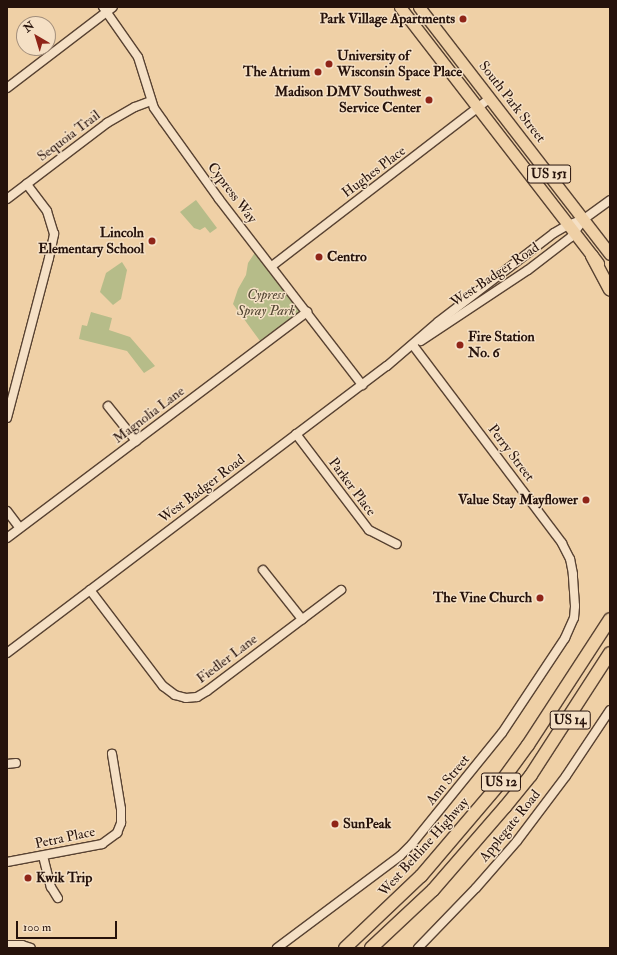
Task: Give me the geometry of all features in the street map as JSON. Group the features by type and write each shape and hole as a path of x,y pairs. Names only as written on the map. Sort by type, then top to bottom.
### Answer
{"highway":[{"name":"US 151","path":"592,256 610,290"},
{"name":"West Beltline Highway","path":"345,948 370,926 421,876 501,782 532,739 610,619"},
{"name":"US 12","path":"371,948 413,910 457,864 530,775 610,653"},
{"name":"US 14","path":"530,775 610,666"},
{"path":"378,948 413,910"},
{"path":"341,948 370,926"}],"main road":[{"name":"US 151","path":"400,7 592,256"},
{"name":"South Park Street","path":"419,7 610,254"},
{"path":"592,256 610,278"}],"street":[{"path":"7,88 108,9"},
{"name":"Cypress Way","path":"108,9 138,57 151,101 162,121 219,199 362,385"},
{"name":"Hughes Place","path":"272,266 490,98"},
{"name":"Sequoia Trail","path":"7,199 112,120 135,107 151,101"},
{"path":"7,418 54,234 46,211 27,184"},
{"name":"West Badger Road","path":"413,345 431,336 476,303 515,280 571,229 610,200"},
{"name":"West Badger Road","path":"7,652 362,385 491,280 559,229 571,229"},
{"name":"Magnolia Lane","path":"7,538 307,312"},
{"name":"Perry Street","path":"413,345 562,543 570,559 574,583"},
{"path":"108,406 136,441"},
{"name":"Parker Place","path":"296,434 369,530 397,544"},
{"path":"7,511 20,528"},
{"path":"264,570 302,619"},
{"name":"Ann Street","path":"277,948 400,856 412,844 471,773 502,733 569,632 574,618 574,583"},
{"name":"Fiedler Lane","path":"90,590 163,686 175,695 186,698 197,697 207,691 341,590"},
{"name":"Applegate Road","path":"418,948 476,888 517,841 566,776 610,710"},
{"name":"Petra Place","path":"7,862 102,844 117,833 121,823 121,809 112,754"},
{"path":"7,764 16,763"},
{"path":"43,856 51,887 58,898"},
{"path":"7,945 22,945 31,948"}],"green space":[{"path":"196,200 217,228 210,233 205,227 200,230 194,228 180,212"},
{"name":"Cypress Spray Park","path":"258,248 307,312 263,345 233,304 238,289 246,275 248,263"},
{"path":"122,262 127,270 121,299 113,305 100,292 106,273"},
{"path":"91,312 112,318 109,330 130,337 155,366 144,373 127,351 79,339 82,325 87,326"}],"place":[{"name":"Park Village Apartments","path":"463,19"},
{"name":"University of Wisconsin Space Place","path":"329,64"},
{"name":"The Atrium","path":"318,72"},
{"name":"Madison DMV Southwest Service Center","path":"429,100"},
{"name":"Lincoln Elementary School","path":"152,241"},
{"name":"Centro","path":"319,257"},
{"name":"Fire Station No. 6","path":"460,345"},
{"name":"Value Stay Mayflower","path":"586,500"},
{"name":"The Vine Church","path":"540,598"},
{"name":"SunPeak","path":"335,824"},
{"name":"Kwik Trip","path":"28,878"}]}
